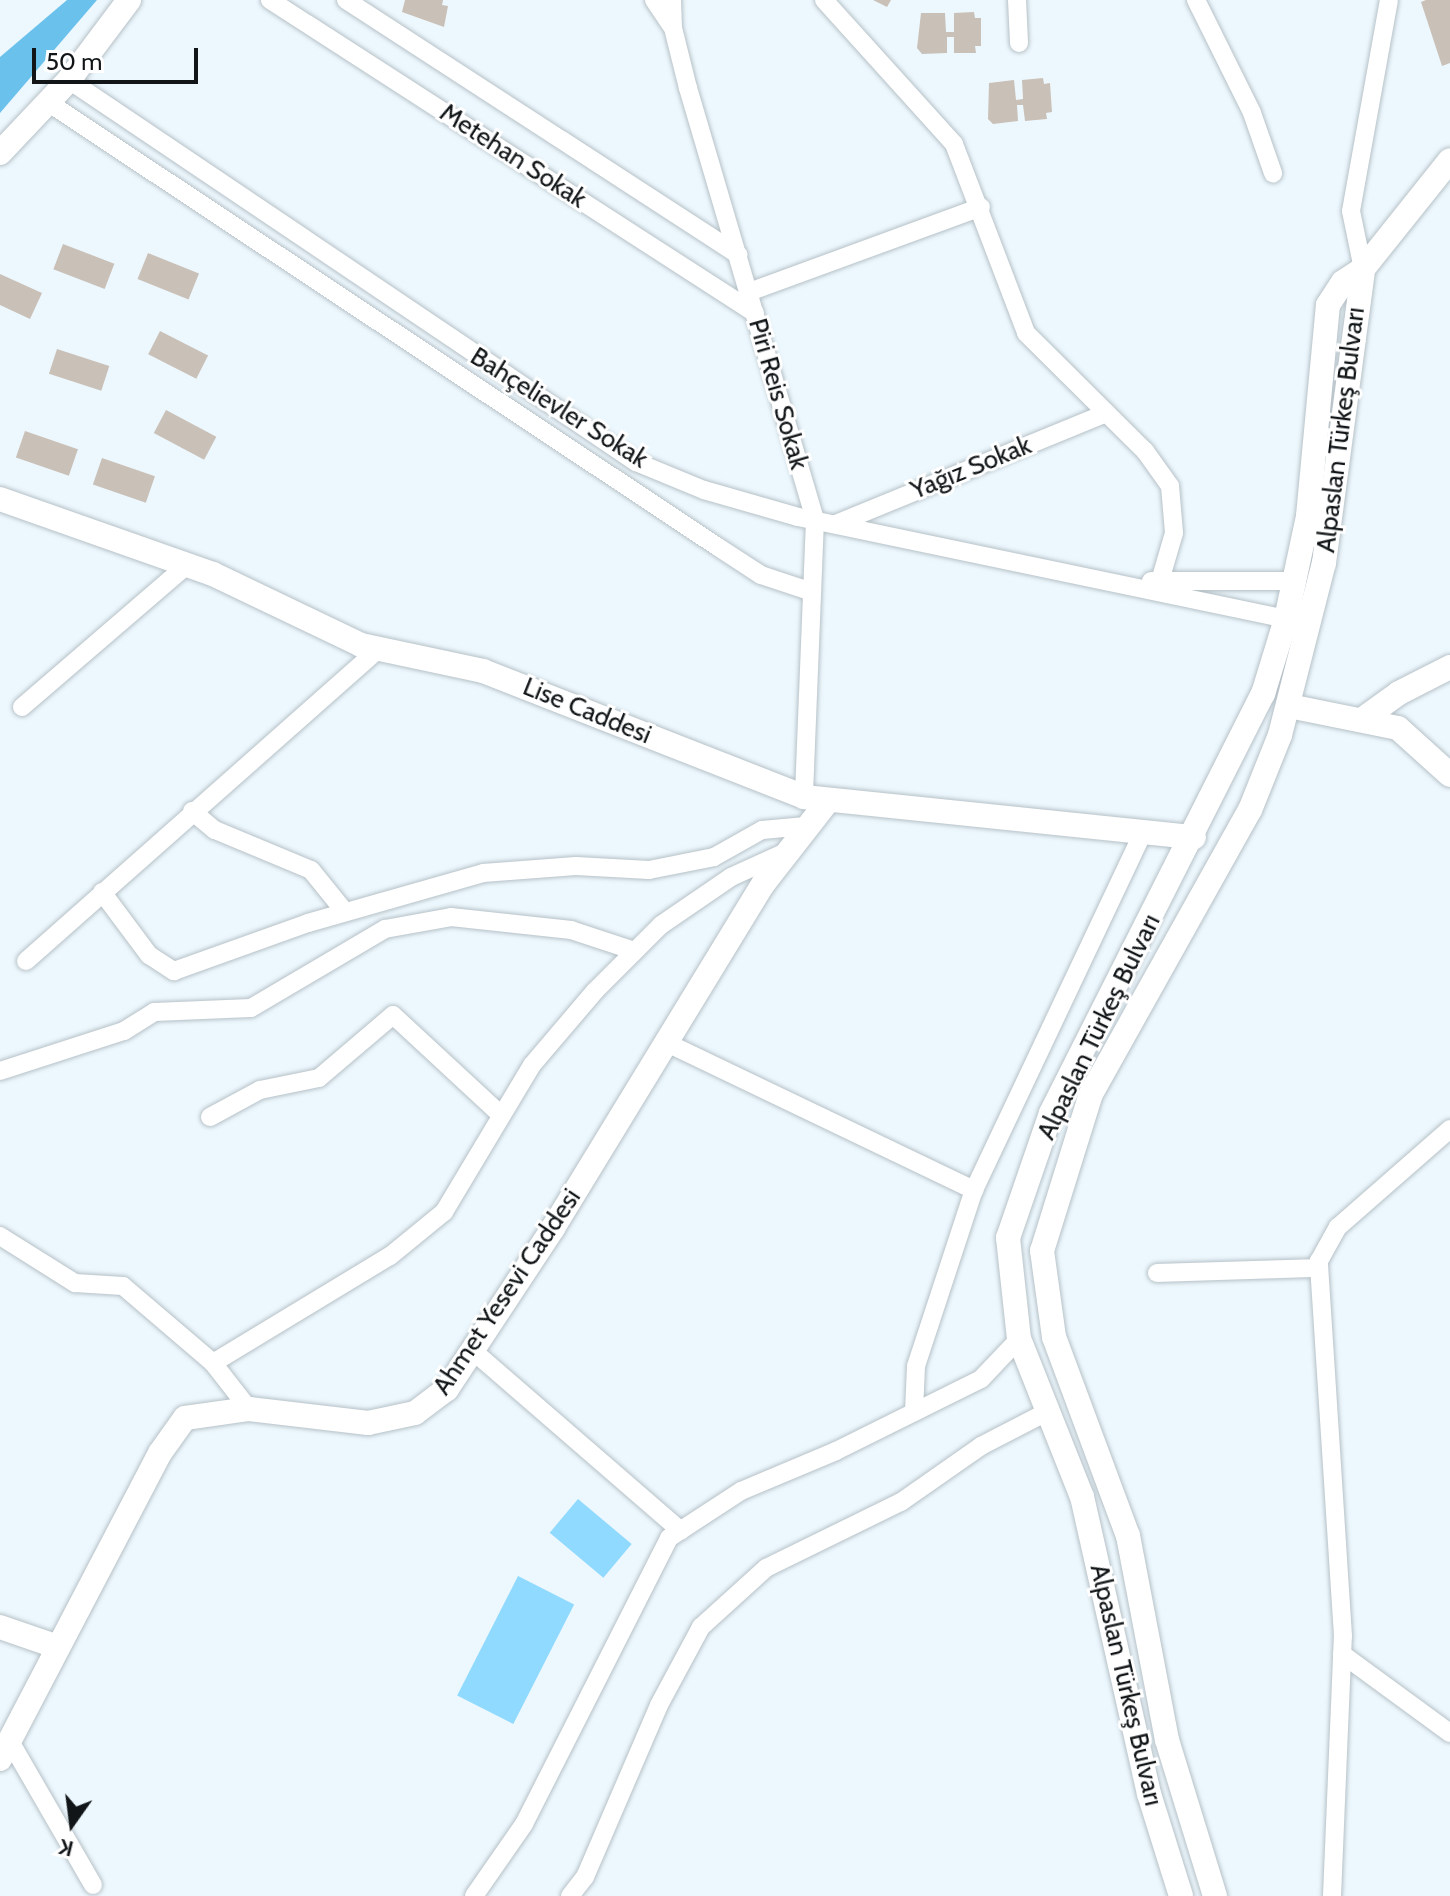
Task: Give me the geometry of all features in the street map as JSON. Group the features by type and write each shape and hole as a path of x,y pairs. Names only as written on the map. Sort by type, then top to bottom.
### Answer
{"street":[{"path":"0,153 69,80 129,0"},
{"name":"Metehan Sokak","path":"270,0 755,313"},
{"path":"346,0 738,255"},
{"path":"654,0 673,28"},
{"name":"Piri Reis Sokak","path":"672,0 673,28 815,520 812,592 815,800"},
{"path":"824,0 954,144 981,207 1026,333 1106,413 1170,486 1174,533 1160,581"},
{"path":"1017,0 1019,43"},
{"path":"1196,0 1252,113 1273,173"},
{"path":"1363,269 1352,230 1352,200 1389,0"},
{"name":"Bahçelievler Sokak","path":"69,80 617,451 704,490 815,520 1117,581"},
{"path":"49,103 761,575 812,592"},
{"name":"Alpaslan Türkeş Bulvarı","path":"1181,1896 1149,1794 1082,1497 1019,1339 1008,1238 1064,1085 1194,837 1263,694 1296,581 1311,492 1328,305 1343,282 1363,269 1448,170"},
{"path":"749,292 981,207"},
{"name":"Alpaslan Türkeş Bulvarı","path":"1215,1896 1167,1740 1128,1536 1054,1337 1042,1251 1046,1224 1091,1094 1250,810 1289,706 1324,563 1363,269"},
{"name":"Yağız Sokak","path":"836,524 1106,413"},
{"name":"Lise Caddesi","path":"0,499 188,564 377,650 483,671 815,800 1194,837"},
{"path":"22,707 188,564"},
{"path":"1117,581 1296,581"},
{"path":"1117,581 1286,619"},
{"path":"26,961 377,650"},
{"path":"1363,719 1399,693 1450,667"},
{"path":"1289,706 1398,728 1450,775"},
{"name":"Ahmet Yesevi Caddesi","path":"6,1751 172,1431 202,1412 249,1409 368,1423 393,1420 431,1404 472,1350 559,1219 665,1042 784,853 806,826 815,800"},
{"path":"192,811 215,830 311,870 345,912"},
{"path":"102,892 149,955 174,971 345,912 483,873 576,866 649,870 714,857 762,830 806,826"},
{"path":"914,1412 916,1366 974,1190 1143,832"},
{"path":"213,1363 390,1256 444,1212 532,1065 635,951 661,925 731,877 784,853"},
{"path":"0,1071 124,1031 154,1012 251,1008 385,929 451,917 571,930 635,951"},
{"path":"210,1117 260,1090 319,1078 393,1015 501,1115"},
{"path":"665,1042 974,1190"},
{"path":"1332,1896 1342,1654 1319,1268 1325,1244 1338,1227 1450,1129"},
{"path":"0,1236 75,1283 123,1286 213,1363 249,1409"},
{"path":"1157,1273 1319,1268"},
{"path":"474,1896 524,1824 669,1538 741,1491 981,1379 1019,1339"},
{"path":"472,1350 681,1531"},
{"path":"570,1896 585,1877 659,1705 701,1627 766,1568 901,1502 981,1446 1047,1412"},
{"path":"0,1627 58,1647"},
{"path":"1342,1654 1450,1733"},
{"path":"6,1751 93,1885"}],"shaded area":[{"path":"67,0 97,0 0,113 0,57"},
{"path":"578,1499 632,1544 603,1578 550,1533"},
{"path":"518,1576 574,1605 513,1724 457,1695"}],"building":[{"path":"405,0 443,0 442,5 448,6 444,27 402,12"},
{"path":"873,0 891,0 887,7"},
{"path":"1450,0 1450,63 1442,66 1421,2"},
{"path":"974,12 975,18 981,18 981,46 975,46 976,53 954,53 954,37 947,37 947,53 922,54 917,48 921,13 945,13 946,32 954,32 954,13"},
{"path":"1043,78 1044,84 1050,83 1052,112 1046,113 1047,119 1025,121 1023,105 1017,105 1018,121 993,124 988,119 989,83 1014,80 1016,100 1023,99 1022,80"},
{"path":"63,244 114,264 105,289 53,269"},
{"path":"148,253 199,274 189,300 138,279"},
{"path":"0,274 42,293 30,319 0,305"},
{"path":"160,331 208,356 196,379 148,354"},
{"path":"57,349 109,366 101,391 49,374"},
{"path":"166,410 216,437 204,460 154,433"},
{"path":"25,431 78,449 69,476 16,457"},
{"path":"102,458 155,476 146,503 93,484"}]}
